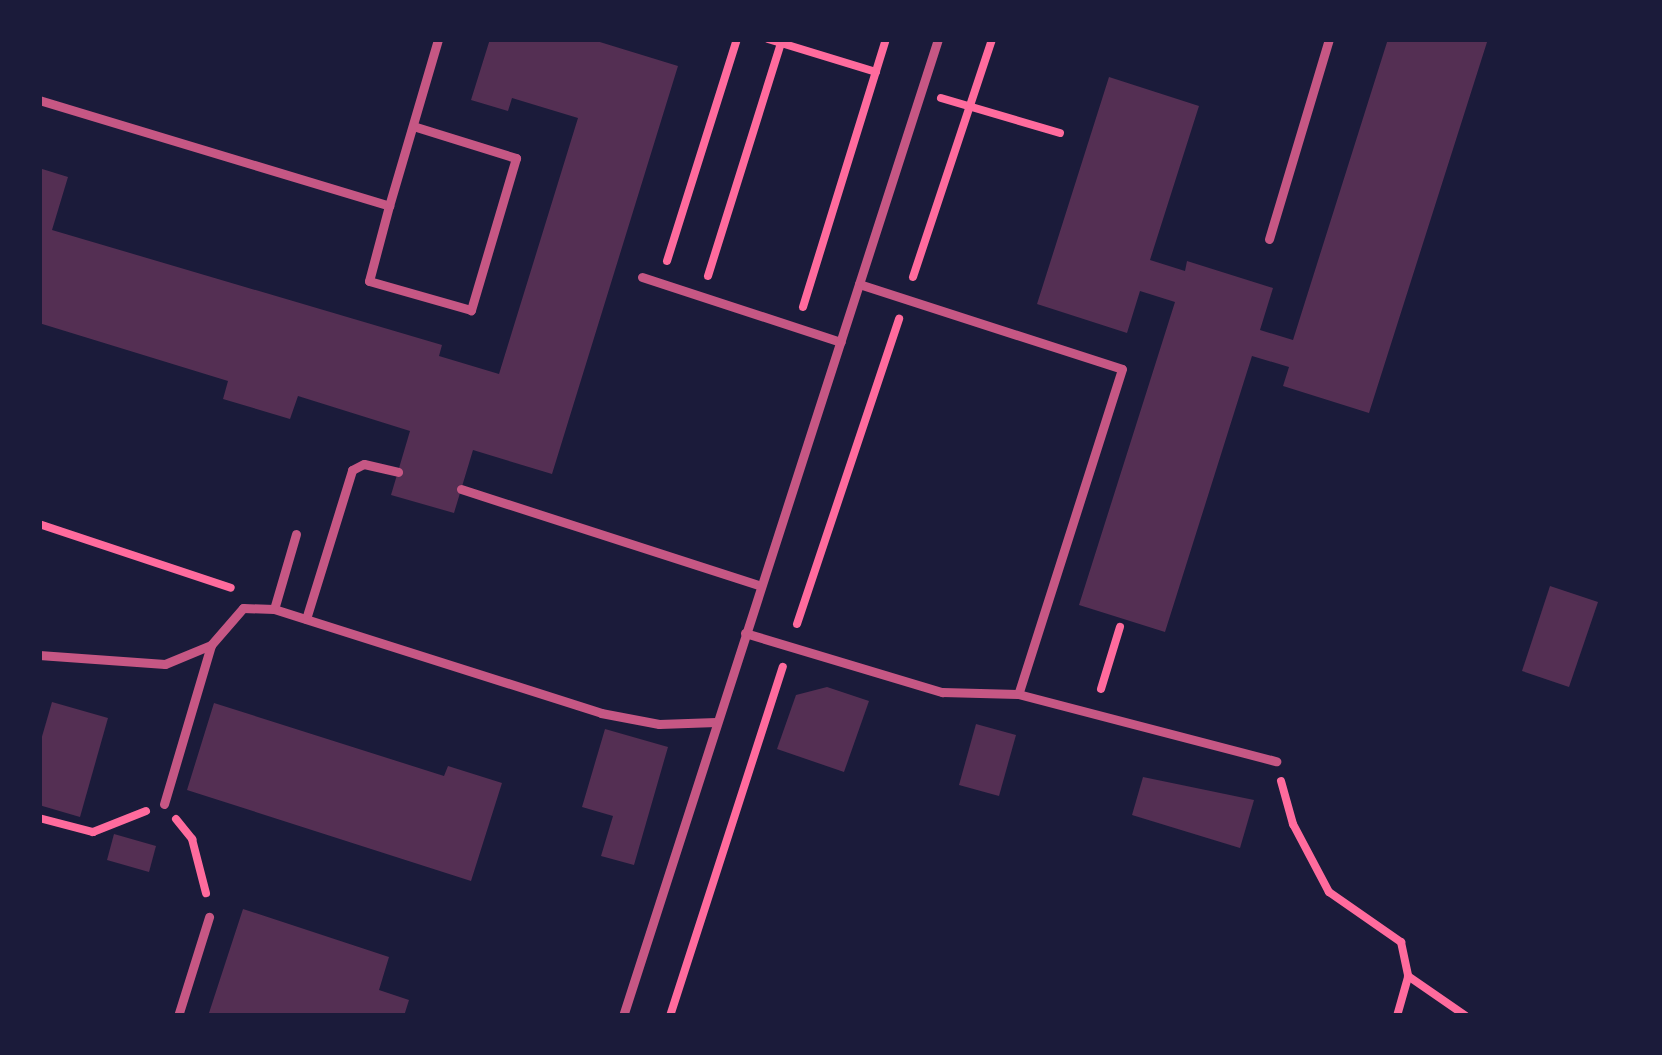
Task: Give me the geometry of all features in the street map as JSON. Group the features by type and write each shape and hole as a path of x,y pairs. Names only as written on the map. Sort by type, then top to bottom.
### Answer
{"lane":[{"path":"412,126 516,158 471,310 369,281 389,206 412,126 438,39"},
{"path":"623,1016 938,39"},
{"path":"1269,239 1330,39"},
{"path":"39,100 389,206"},
{"path":"642,277 841,342"},
{"path":"860,284 1122,369 1018,694"},
{"path":"306,619 352,470 364,464 398,472"},
{"path":"460,490 760,586"},
{"path":"274,609 296,535"},
{"path":"164,804 211,645 225,622 251,606 274,609 601,712 659,724 716,722"},
{"path":"745,633 943,692 1018,694 1276,760"},
{"path":"39,656 165,664 211,645"},
{"path":"178,1016 209,916"}],"path":[{"path":"660,283 737,39"},
{"path":"768,39 876,72"},
{"path":"796,327 886,39"},
{"path":"670,1016 992,39"},
{"path":"701,297 781,43"},
{"path":"921,93 1060,134"},
{"path":"39,524 239,590 251,606"},
{"path":"1094,714 1120,627"},
{"path":"1276,760 1293,824 1329,892 1401,942 1408,976 1397,1016"},
{"path":"39,818 93,832 164,804 192,839 209,916"},
{"path":"1408,976 1466,1016"}],"building":[{"path":"490,39 590,39 678,66 552,474 473,450 454,513 391,495 410,431 298,396 290,419 223,399 228,381 39,323 39,168 68,177 52,230 442,345 439,356 499,374 578,118 512,98 508,111 471,100"},
{"path":"1388,39 1488,39 1369,413 1283,386 1289,367 1252,356 1165,632 1079,605 1175,302 1140,291 1127,333 1037,304 1109,77 1199,106 1150,260 1185,271 1187,261 1273,288 1260,330 1293,340"},
{"path":"1550,586 1598,602 1569,687 1522,671"},
{"path":"827,687 869,701 844,772 777,749 796,695"},
{"path":"52,702 108,718 80,817 39,805 39,747"},
{"path":"214,703 444,776 448,766 502,783 471,881 187,790"},
{"path":"976,724 1016,735 999,796 959,785"},
{"path":"605,729 668,747 634,865 601,856 613,816 582,807"},
{"path":"1143,777 1254,800 1240,848 1132,815"},
{"path":"114,834 156,846 149,872 107,860"},
{"path":"243,909 389,957 379,990 409,1000 404,1016 208,1016"}]}
